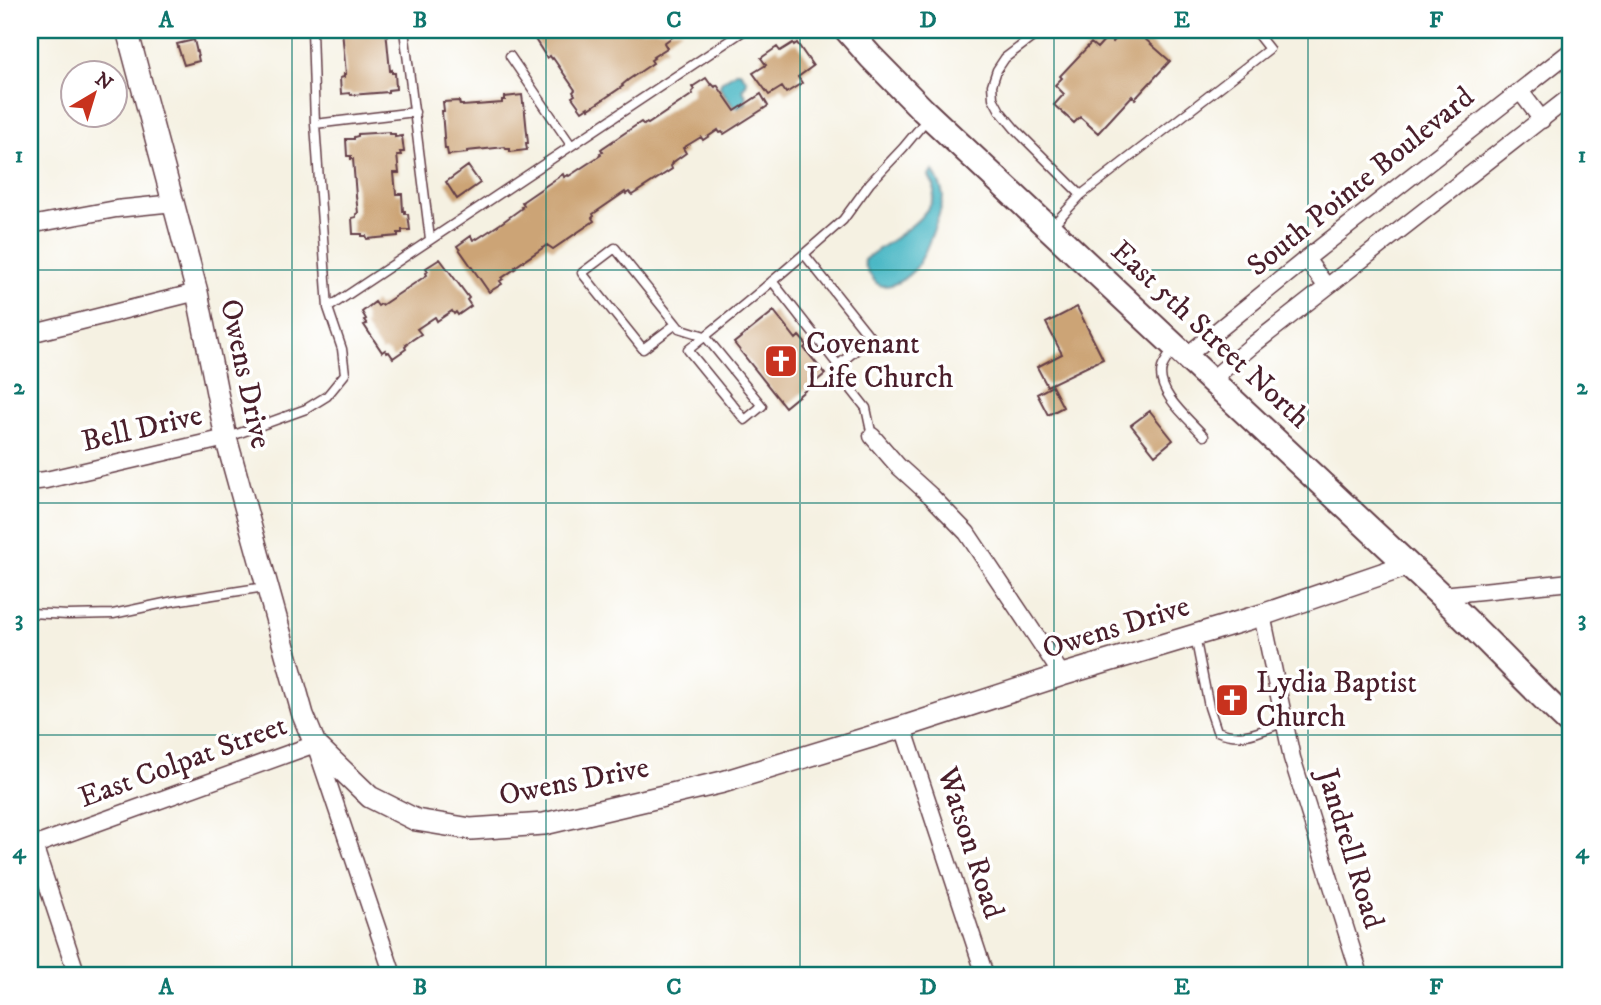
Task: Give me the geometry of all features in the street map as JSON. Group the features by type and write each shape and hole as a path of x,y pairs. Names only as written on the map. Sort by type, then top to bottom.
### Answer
{"main road":[{"name":"East 5th Street North","path":"846,30 930,116 1442,595 1571,724"}],"street":[{"name":"Owens Drive","path":"127,30 197,292 226,438 303,715 315,744 369,797 416,820 471,829 544,824 723,782 1262,615 1408,565"},
{"name":"South Pointe Boulevard","path":"1180,352 1306,259 1571,51"},
{"path":"1520,91 1542,120"},
{"name":"South Pointe Boulevard","path":"1211,380 1571,96"},
{"path":"30,225 116,209 174,203"},
{"path":"1306,259 1327,287"},
{"path":"30,334 197,292"},
{"path":"872,436 898,466 967,533 1062,675"},
{"name":"Bell Drive","path":"30,482 226,438"},
{"path":"1442,595 1571,582"},
{"name":"Jandrell Road","path":"1262,615 1292,758 1360,975"},
{"name":"Watson Road","path":"903,727 985,975"},
{"path":"315,744 393,975"},
{"name":"East Colpat Street","path":"32,846 315,744"},
{"path":"32,846 77,975"}],"lane":[{"path":"226,438 306,409 327,396 345,374 342,349 328,307 315,124 312,30"},
{"path":"404,30 430,239"},
{"path":"328,307 744,30"},
{"path":"1042,30 1005,58 992,85 993,98 1015,129 1081,195"},
{"path":"1050,228 1081,195 1269,49 1254,30"},
{"path":"510,56 571,145"},
{"path":"315,124 415,112"},
{"path":"676,324 643,349 582,274 615,248 676,324 679,328 705,336 762,406 745,420 688,350 705,336 772,281 843,220 870,183 930,116"},
{"path":"804,254 871,338 838,365"},
{"path":"772,281 848,379 866,408 872,436"},
{"path":"1180,352 1162,368 1164,388 1172,403 1204,436"},
{"path":"30,613 113,614 174,601 268,587"},
{"path":"1194,635 1209,707 1217,731 1231,737 1249,735 1284,722"}],"water":[{"path":"740,72 747,80 742,89 746,103 738,108 733,106 720,87 721,82"},
{"path":"933,171 943,196 936,223 922,257 914,270 900,281 888,286 879,285 867,270 864,260 908,228 928,208 933,197 934,185 929,175"}],"building":[{"path":"342,30 386,30 390,71 395,73 396,89 388,92 341,94 340,78 346,74"},
{"path":"529,30 682,30 664,43 667,48 653,57 653,63 589,109 588,107 582,111 572,97 575,90 553,58 547,58"},
{"path":"1123,30 1135,30 1170,61 1135,99 1132,96 1098,133 1080,117 1074,123 1054,105 1064,94 1055,85 1091,43 1097,48 1107,37 1113,42"},
{"path":"194,40 199,61 184,65 177,44"},
{"path":"797,43 813,66 798,77 802,83 786,93 782,87 769,95 753,73 766,65 761,58 777,47 780,51"},
{"path":"706,78 711,85 717,85 735,111 761,94 768,106 724,134 718,130 683,148 686,153 672,163 672,169 632,195 625,192 593,214 594,221 553,249 547,245 515,267 502,278 502,284 489,292 457,246 471,236 473,240 477,239 522,208 522,202 563,174 564,177 569,176 601,155 601,149 641,122 648,124 693,94 692,87"},
{"path":"522,95 527,150 510,152 510,149 505,147 448,155 445,149 443,102 459,101 463,106 502,103 505,97"},
{"path":"358,134 395,134 395,137 402,136 404,152 397,155 399,173 394,173 396,194 402,194 403,211 408,214 410,230 402,230 398,236 367,239 362,234 353,234 352,218 358,213 353,159 347,156 346,139 354,139"},
{"path":"468,166 480,183 457,199 446,182"},
{"path":"440,259 469,298 467,300 471,306 458,315 452,311 437,321 435,317 417,329 421,334 406,344 406,349 393,358 389,352 382,352 364,325 367,324 362,312 375,302 378,306 382,305 427,275 426,268"},
{"path":"1077,307 1103,359 1047,386 1037,367 1062,354 1046,323"},
{"name":"Covenant Life Church","path":"774,311 796,339 799,336 807,345 804,348 825,374 785,407 734,343"},
{"path":"1052,386 1063,407 1048,415 1037,394"},
{"path":"1150,411 1173,440 1155,455 1131,425"}],"place":[{"name":"Covenant Life Church","path":"781,361"},
{"name":"Lydia Baptist Church","path":"1232,700"}]}
